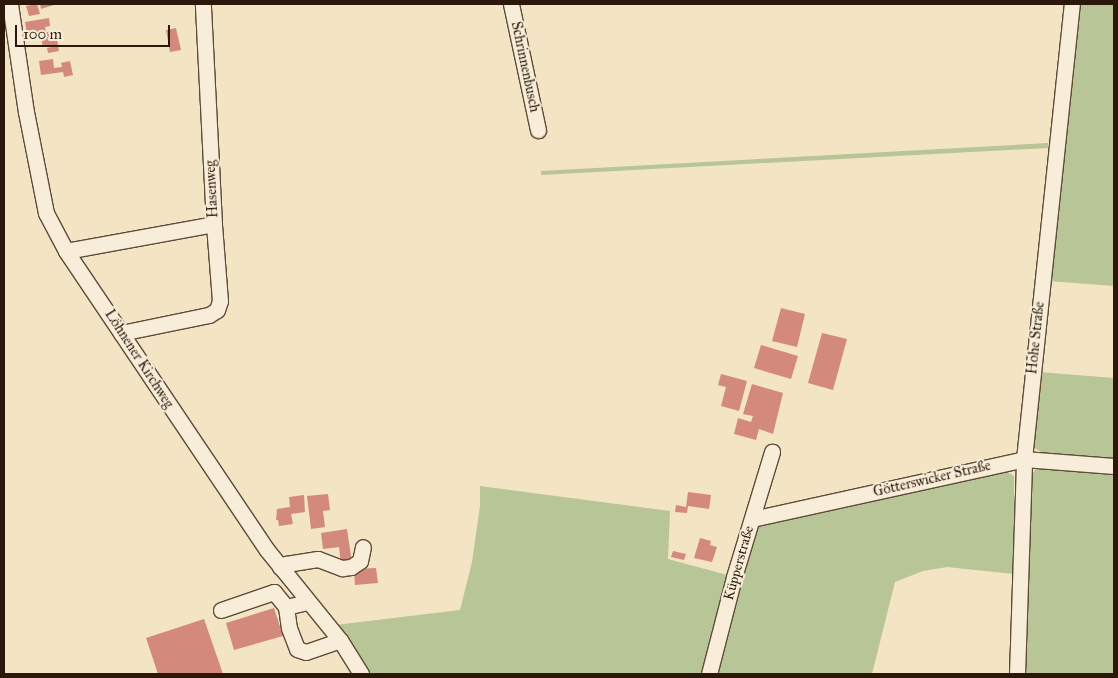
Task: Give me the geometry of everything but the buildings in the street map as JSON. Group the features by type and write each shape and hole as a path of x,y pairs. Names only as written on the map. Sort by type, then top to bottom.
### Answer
{"street":[{"name":"Löhnener Kirchweg","path":"10,4 26,112 46,213 66,251 280,568 340,640 361,674"},
{"name":"Hasenweg","path":"66,251 214,224 203,4"},
{"name":"Schrinnenbusch","path":"511,4 538,130"},
{"name":"Hohe Straße","path":"1017,674 1024,459 1072,4"},
{"path":"122,333 209,315 217,310 220,301 214,224"},
{"name":"Küpperstraße","path":"709,674 734,577 772,452"},
{"name":"Götterswicker Straße","path":"752,519 1024,459 1114,466"},
{"path":"280,568 286,564 318,559 342,568 351,567 360,561 363,548"},
{"path":"221,610 274,592 286,607 288,628 297,649 306,652 340,640"},
{"path":"286,607 308,602"}],"green space":[{"path":"1076,4 1114,4 1114,286 1048,281"},
{"path":"1048,143 1048,148 541,175 541,171"},
{"path":"1039,372 1114,378 1114,460 1045,455 1032,446"},
{"path":"1038,465 1114,471 1114,674 1025,674 1031,476"},
{"path":"1004,470 1014,476 1014,574 947,567 923,571 895,582 872,674 716,674 754,530 761,522"},
{"path":"480,486 670,511 668,559 731,576 705,674 371,674 360,656 335,625 460,610 472,562 480,506"}]}
